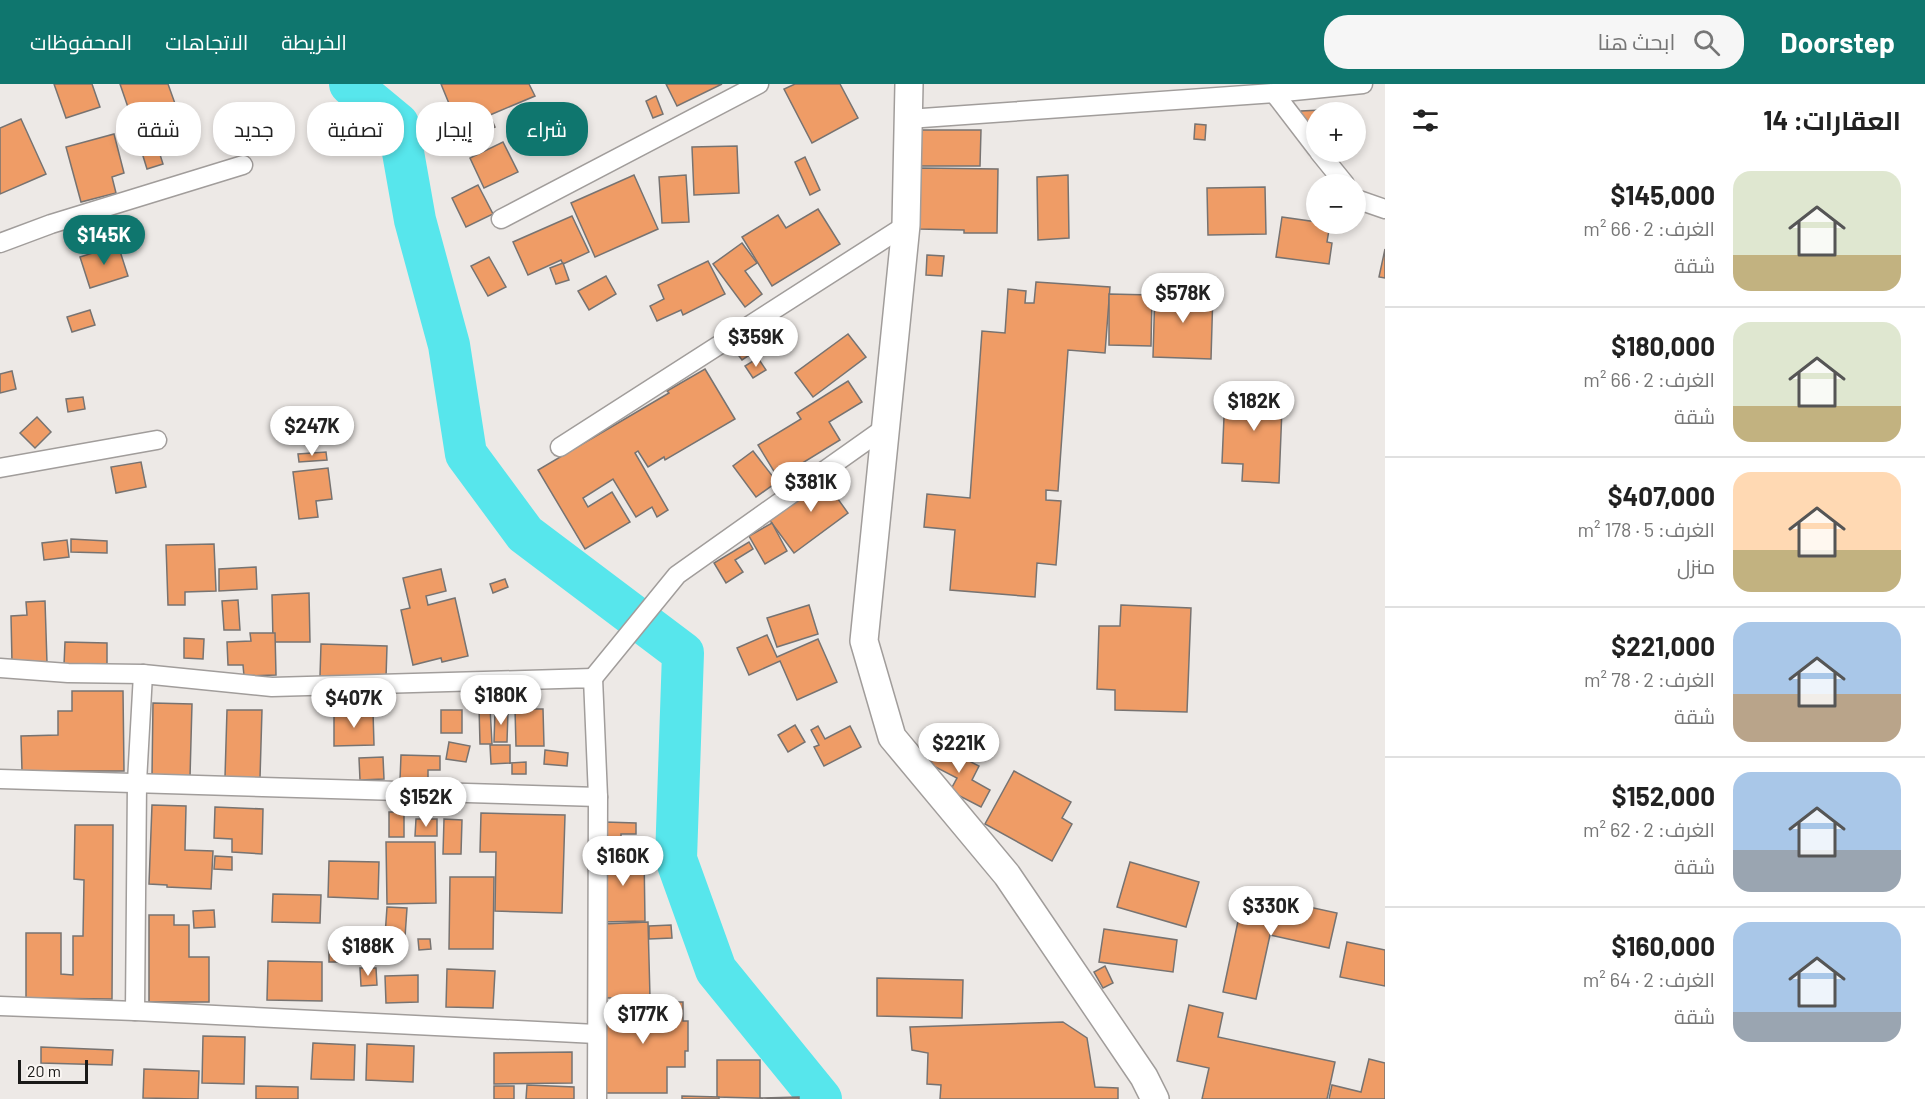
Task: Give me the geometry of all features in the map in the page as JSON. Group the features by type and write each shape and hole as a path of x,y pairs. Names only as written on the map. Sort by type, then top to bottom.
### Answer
{"street":[{"path":"501,219 759,84"},
{"path":"909,84 906,225 864,641 892,737 1007,874 1144,1077 1155,1099"},
{"path":"908,119 1183,92 1274,93 1363,84"},
{"path":"1274,93 1306,134"},
{"path":"1328,162 1337,174"},
{"path":"0,243 51,224 243,165"},
{"path":"1366,202 1385,209"},
{"path":"560,447 906,225"},
{"path":"597,1099 598,797 593,678 677,575 886,427"},
{"path":"0,468 157,440"},
{"path":"0,668 68,673 142,674 272,687 593,678"},
{"path":"135,1011 136,782 142,674"},
{"path":"0,779 598,797"},
{"path":"0,1006 596,1034"}],"building":[{"path":"54,84 92,84 100,107 66,118"},
{"path":"120,84 168,84 174,102 126,102"},
{"path":"441,84 529,84 535,96 521,102 506,102 506,108 494,113 494,102 448,102"},
{"path":"666,84 722,84 677,106"},
{"path":"795,84 840,84 858,118 812,143 784,89"},
{"path":"656,96 663,114 653,118 646,101"},
{"path":"1301,111 1306,111 1306,130 1302,130"},
{"path":"21,119 46,174 0,194 0,128"},
{"path":"1195,124 1206,125 1205,140 1194,139"},
{"path":"919,130 981,130 980,166 918,166"},
{"path":"114,134 116,156 120,156 124,173 112,177 116,193 81,202 66,147"},
{"path":"503,142 506,156 510,156 518,172 484,188 470,158 494,156 494,146"},
{"path":"737,146 739,193 694,195 692,147"},
{"path":"143,156 160,156 163,164 147,169"},
{"path":"805,157 820,190 810,195 795,162"},
{"path":"920,168 998,169 997,233 919,229"},
{"path":"634,175 658,229 595,257 571,203"},
{"path":"686,175 689,222 662,223 659,177"},
{"path":"1068,175 1069,238 1038,240 1037,177"},
{"path":"478,185 493,214 466,227 452,198"},
{"path":"1265,187 1266,234 1208,235 1207,188"},
{"path":"818,209 840,244 772,286 742,237 778,215 786,228"},
{"path":"572,216 589,252 563,264 561,260 528,275 513,242"},
{"path":"1282,217 1306,220 1306,234 1328,234 1327,242 1332,243 1329,264 1276,257"},
{"path":"742,243 757,263 745,271 762,294 745,307 713,264"},
{"path":"118,245 128,276 90,288 80,257"},
{"path":"1385,249 1385,278 1379,277"},
{"path":"927,255 944,256 942,276 926,275"},
{"path":"489,257 506,287 488,296 471,266"},
{"path":"708,261 725,294 683,315 681,310 657,321 650,306 664,299 658,285"},
{"path":"563,263 569,280 556,284 550,268"},
{"path":"606,276 616,294 589,310 578,291"},
{"path":"1036,282 1110,287 1105,353 1068,350 1058,491 1046,490 1046,500 1061,501 1056,565 1037,563 1035,597 950,590 955,530 924,527 927,494 970,498 982,331 1005,333 1008,289 1026,291 1025,303 1034,303"},
{"path":"1155,289 1213,291 1211,359 1153,357"},
{"path":"1109,294 1152,295 1151,346 1109,345"},
{"path":"90,310 95,325 72,332 67,317"},
{"path":"757,332 765,345 742,360 733,348"},
{"path":"848,334 866,357 813,397 795,373"},
{"path":"758,358 766,370 753,378 745,366"},
{"path":"705,369 735,419 665,460 664,457 648,467 638,451 635,453 668,510 657,517 652,507 636,517 613,479 583,498 588,507 612,492 630,522 585,549 538,470 669,393 667,391"},
{"path":"12,371 16,389 0,393 0,374"},
{"path":"848,381 862,402 829,422 840,440 778,478 758,445 801,419 797,413"},
{"path":"1246,382 1283,384 1279,483 1242,481 1243,464 1222,463 1225,394 1246,395"},
{"path":"83,397 85,409 68,412 66,399"},
{"path":"37,417 51,432 35,448 20,433"},
{"path":"753,451 777,482 756,497 733,466"},
{"path":"326,452 327,460 299,462 298,454"},
{"path":"141,462 146,487 116,493 111,467"},
{"path":"328,468 332,499 316,501 318,517 299,519 293,472"},
{"path":"834,470 847,487 835,495 848,513 794,553 768,518"},
{"path":"772,523 787,551 765,564 749,536"},
{"path":"71,539 107,541 107,553 71,552"},
{"path":"67,540 69,557 44,560 42,543"},
{"path":"749,542 753,549 735,560 743,572 726,583 714,563"},
{"path":"214,544 216,591 185,592 185,605 168,605 166,545"},
{"path":"256,567 257,589 219,591 219,569"},
{"path":"441,569 446,591 426,596 428,605 455,598 468,656 442,662 441,658 413,665 401,610 410,608 403,578"},
{"path":"505,579 508,587 493,593 490,584"},
{"path":"309,593 310,642 273,642 272,595"},
{"path":"238,600 240,630 224,630 222,601"},
{"path":"45,601 47,663 12,663 11,616 27,615 26,602"},
{"path":"809,605 818,634 777,647 767,618"},
{"path":"1121,605 1191,608 1187,712 1115,710 1115,690 1097,689 1099,626 1120,626"},
{"path":"250,633 275,633 276,675 244,676 243,665 228,665 227,642 251,641"},
{"path":"767,635 777,657 818,639 837,682 797,700 780,661 749,675 737,648"},
{"path":"184,638 204,639 203,659 184,658"},
{"path":"65,642 107,643 107,667 64,665"},
{"path":"321,644 387,646 386,678 320,676"},
{"path":"72,691 123,691 124,771 22,771 21,736 58,735 58,711 72,711"},
{"path":"153,703 192,704 190,777 152,776"},
{"path":"479,707 490,707 492,744 480,744"},
{"path":"515,709 543,709 544,746 516,746"},
{"path":"227,710 262,710 260,778 225,777"},
{"path":"441,710 462,710 462,733 441,733"},
{"path":"373,711 374,745 334,746 334,712"},
{"path":"495,711 508,711 507,742 494,742"},
{"path":"795,725 805,742 788,752 778,735"},
{"path":"818,726 825,739 850,726 861,747 824,766 814,747 819,745 811,730"},
{"path":"449,742 470,746 466,762 446,759"},
{"path":"933,743 979,766 972,780 990,790 981,807 950,791 957,778 924,761"},
{"path":"490,745 510,745 510,763 526,762 526,774 512,774 512,763 491,764"},
{"path":"545,750 568,753 567,766 544,764"},
{"path":"401,755 440,756 440,770 428,770 428,780 400,780"},
{"path":"383,757 384,779 360,780 359,758"},
{"path":"1014,771 1071,802 1062,818 1072,824 1052,861 985,824"},
{"path":"152,805 186,806 185,850 213,851 211,889 149,884"},
{"path":"215,807 263,809 262,854 232,852 232,839 214,838"},
{"path":"389,812 404,812 404,837 389,837"},
{"path":"481,813 565,815 562,913 495,911 496,852 480,852"},
{"path":"416,819 437,819 437,836 415,836"},
{"path":"444,819 462,820 461,854 443,854"},
{"path":"605,822 636,823 636,834 621,834 621,849 603,848"},
{"path":"75,825 113,825 112,999 26,998 26,933 61,933 61,974 73,975 73,936 83,936 84,880 74,879"},
{"path":"386,842 435,842 436,903 387,904"},
{"path":"644,852 645,921 602,922 601,853"},
{"path":"215,856 232,857 232,870 214,869"},
{"path":"329,861 379,862 378,899 328,897"},
{"path":"1130,862 1199,882 1186,927 1117,907"},
{"path":"450,877 494,877 493,949 449,949"},
{"path":"1244,893 1337,913 1329,948 1270,935 1256,999 1223,992"},
{"path":"273,894 321,895 320,923 272,922"},
{"path":"387,907 407,908 405,937 385,936"},
{"path":"214,910 215,927 194,928 193,911"},
{"path":"149,915 174,915 174,925 189,925 189,957 209,957 209,1002 149,1002"},
{"path":"648,922 650,997 605,998 603,924"},
{"path":"671,925 672,938 649,939 649,926"},
{"path":"1104,929 1177,940 1173,972 1099,962"},
{"path":"418,939 430,939 431,949 419,950"},
{"path":"1347,942 1385,950 1385,986 1340,977"},
{"path":"329,948 349,948 349,962 329,962"},
{"path":"268,961 322,962 322,1001 267,1000"},
{"path":"1105,966 1113,983 1103,988 1094,972"},
{"path":"360,968 376,968 377,985 361,986"},
{"path":"447,969 495,971 493,1008 446,1007"},
{"path":"418,975 418,1002 386,1003 385,976"},
{"path":"877,978 963,980 962,1018 877,1016"},
{"path":"605,1002 683,1002 683,1021 688,1021 688,1051 685,1051 685,1067 667,1067 667,1093 605,1093"},
{"path":"1189,1005 1223,1013 1218,1037 1335,1062 1327,1099 1202,1099 1209,1068 1177,1061"},
{"path":"1063,1022 1087,1038 1095,1087 1118,1088 1118,1099 940,1099 941,1085 927,1084 928,1053 912,1050 910,1027"},
{"path":"203,1036 245,1037 244,1084 202,1083"},
{"path":"313,1043 355,1045 354,1080 311,1079"},
{"path":"367,1044 414,1046 413,1082 366,1080"},
{"path":"41,1047 113,1050 112,1065 41,1063"},
{"path":"572,1052 572,1083 494,1084 494,1053"},
{"path":"1369,1059 1385,1063 1385,1099 1329,1099 1332,1085 1361,1092"},
{"path":"717,1060 760,1060 760,1098 799,1097 799,1099 717,1097"},
{"path":"144,1069 199,1071 198,1099 143,1098"},
{"path":"527,1085 574,1087 574,1099 526,1099"},
{"path":"256,1086 298,1087 298,1099 256,1099"},
{"path":"494,1086 514,1086 514,1099 494,1099"},
{"path":"682,1096 719,1097 719,1099 682,1099"}],"waterway":[{"path":"350,84 398,124 415,220 449,345 466,454 525,534 683,653 676,859 716,970 821,1099"}]}
